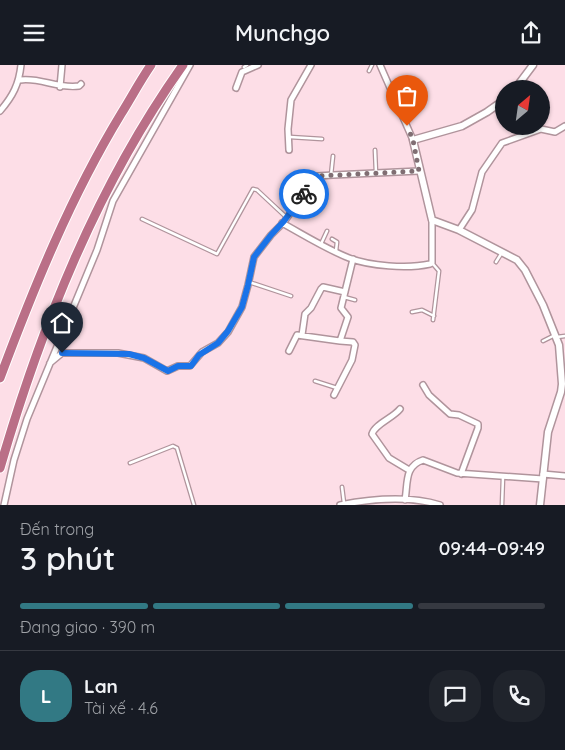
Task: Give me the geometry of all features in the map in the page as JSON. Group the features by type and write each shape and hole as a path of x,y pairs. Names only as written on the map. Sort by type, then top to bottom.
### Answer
{"highway":[{"path":"0,379 28,303 61,226 102,146 151,65"},
{"path":"0,468 21,396 53,311 84,237 125,158 182,65"}],"street":[{"path":"0,111 20,81 21,65"},
{"path":"60,87 62,65"},
{"path":"4,505 14,460 27,419 97,250 116,193 190,65"},
{"path":"236,88 245,67 258,65"},
{"path":"289,150 288,137 291,100 312,65"},
{"path":"282,223 336,251 365,263 411,267 432,263 432,220 413,140 380,65"},
{"path":"522,80 533,65"},
{"path":"20,81 33,79 60,87 81,85"},
{"path":"413,140 462,126 495,106"},
{"path":"459,230 472,210 482,172 502,143 541,129 555,132 565,126"},
{"path":"50,363 62,353 118,353 144,358 168,371 178,366 190,367 202,352 218,343 228,331 242,307 254,257 287,218 314,179 318,176 331,175 419,171"},
{"path":"432,220 459,230 517,260 525,270 559,345 562,361 561,392 548,432 540,505"},
{"path":"340,341 348,317 342,308 353,259"},
{"path":"302,335 305,314 311,308 323,287 345,295"},
{"path":"289,351 295,336 302,335 353,342 355,345 352,360 334,395"},
{"path":"424,385 429,395 450,414 454,416 459,415 478,424 461,474"},
{"path":"400,409 391,418 378,426 372,434 389,458 409,470"},
{"path":"7,459 14,460"},
{"path":"406,500 409,470 414,464 423,461 461,474 503,477 565,476"},
{"path":"342,505 406,500 440,505"}],"lane":[{"path":"369,71 372,65"},
{"path":"288,137 322,139"},
{"path":"376,150 376,174"},
{"path":"331,175 333,156"},
{"path":"142,219 217,253 252,189 257,190 287,218"},
{"path":"321,243 327,231"},
{"path":"332,239 337,242 336,251"},
{"path":"496,262 502,252"},
{"path":"432,263 437,268 439,274 433,320"},
{"path":"249,282 291,296"},
{"path":"345,295 355,299"},
{"path":"412,311 422,310 434,316"},
{"path":"543,341 555,336 565,336"},
{"path":"315,381 338,389"},
{"path":"130,463 173,446 175,447 179,454 194,505"},
{"path":"502,505 503,477"},
{"path":"342,487 342,505"}],"way so far":[{"path":"304,194 318,176 419,171 413,140 407,126"}],"route":[{"path":"62,353 129,354 144,358 168,371 180,365 190,367 202,352 218,343 228,331 242,307 254,257 304,194"}]}
